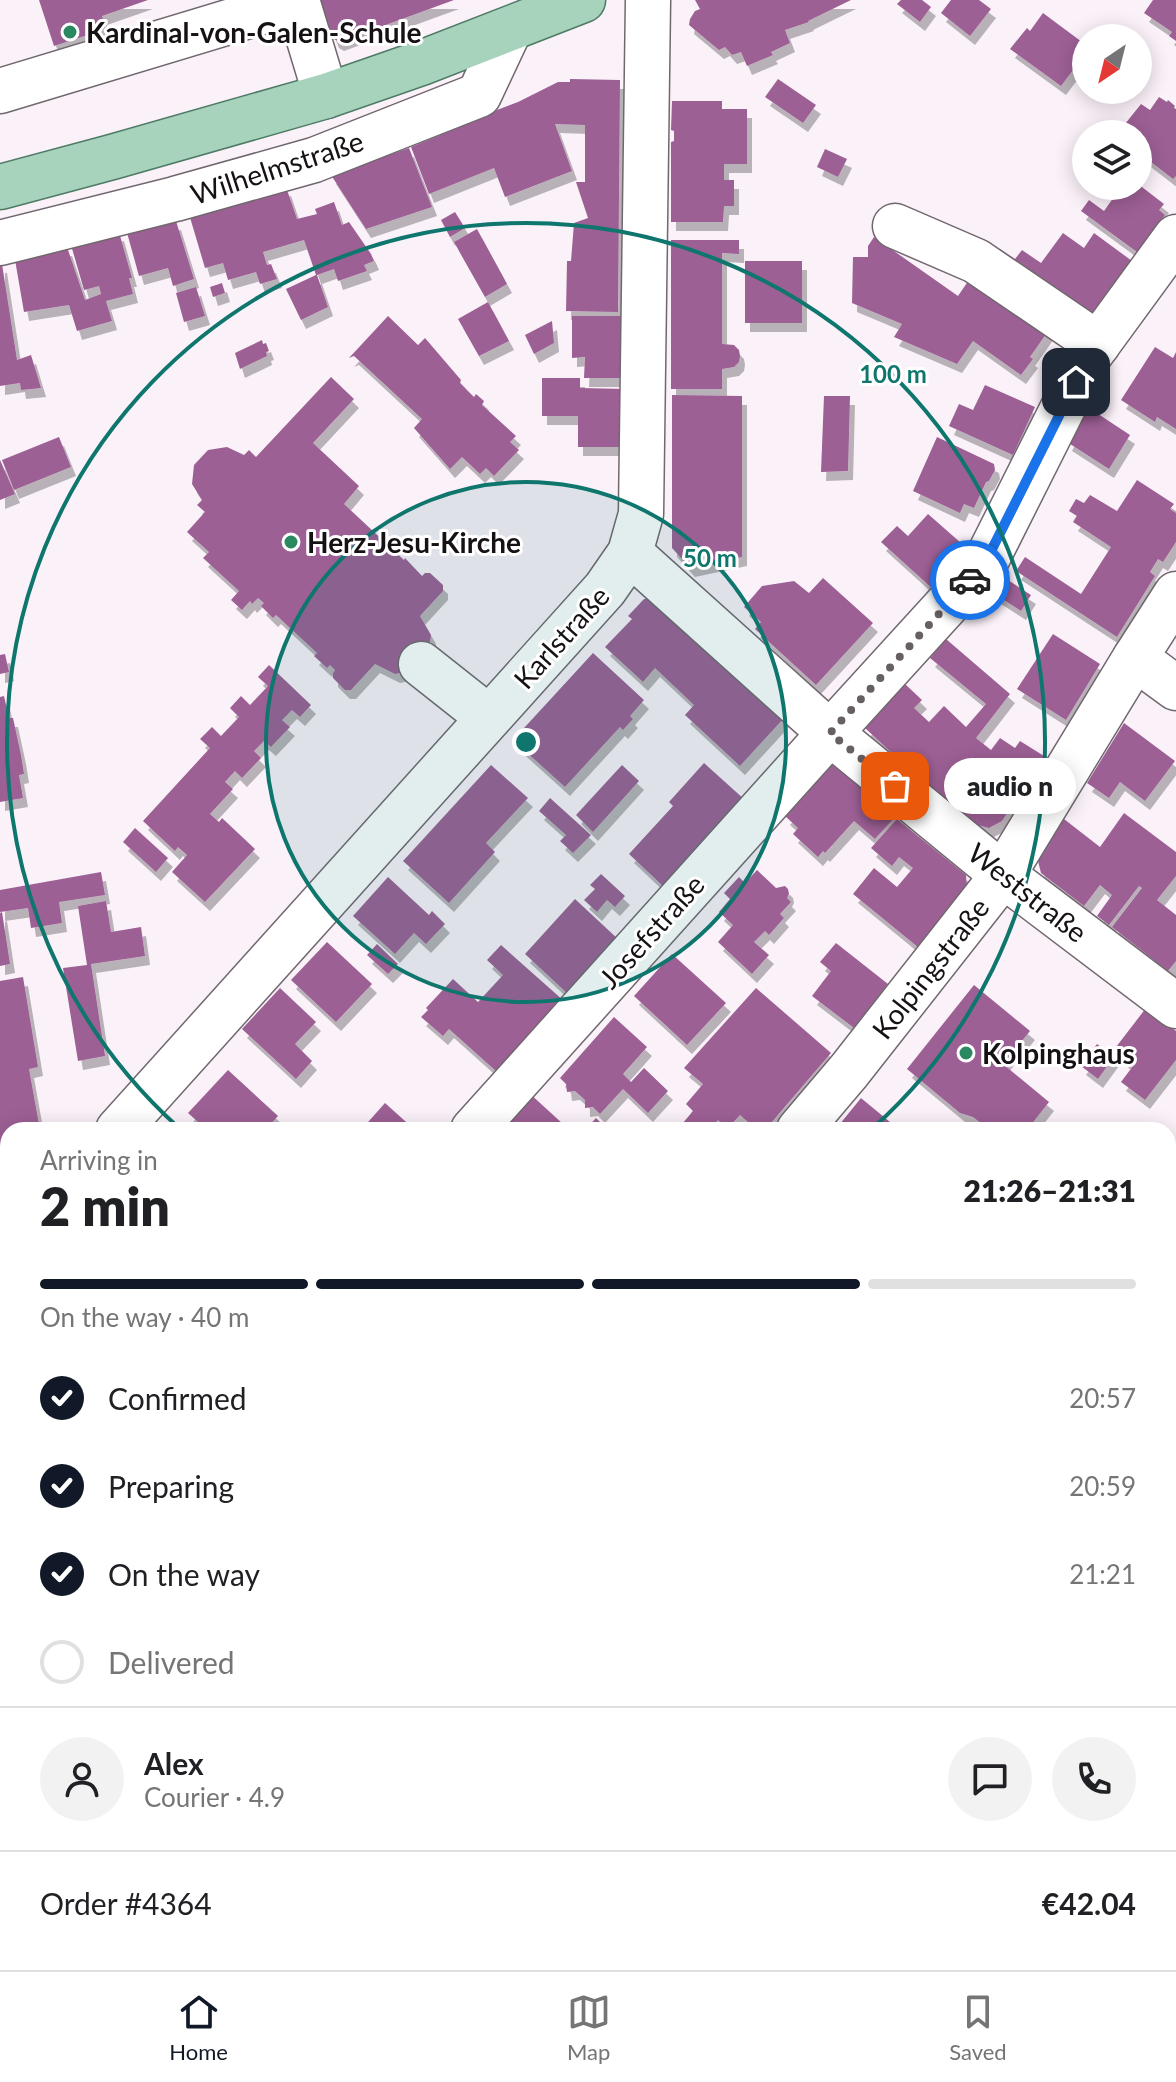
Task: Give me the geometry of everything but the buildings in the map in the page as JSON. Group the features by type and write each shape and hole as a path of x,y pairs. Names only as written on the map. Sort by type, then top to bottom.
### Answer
{"main road":[{"name":"Wilhelmstraße","path":"0,187 326,96 583,0"}],"street":[{"path":"0,91 298,0 326,96"},
{"name":"Karlstraße","path":"125,1122 605,589 630,553 641,514 648,0"},
{"name":"Wilhelmstraße","path":"0,243 314,160 479,95 510,29"},
{"path":"895,226 976,261 1098,344"},
{"name":"Josefstraße","path":"480,1122 985,563 1089,356 1176,237"},
{"name":"Weststraße","path":"630,553 830,733 1003,875 1176,1006"},
{"name":"Kolpingstraße","path":"806,1122 1003,875 1176,594"},
{"path":"1135,658 1176,688"},
{"path":"421,664 488,717"}],"way so far":[{"path":"895,786 830,733 970,580"}],"place":[{"name":"Kardinal-von-Galen-Schule","path":"70,32"},
{"name":"Herz-Jesu-Kirche","path":"291,542"},
{"name":"audio n","path":"895,786"},
{"name":"Kolpinghaus","path":"966,1053"}],"route":[{"path":"970,580 985,563 1076,382"}]}
